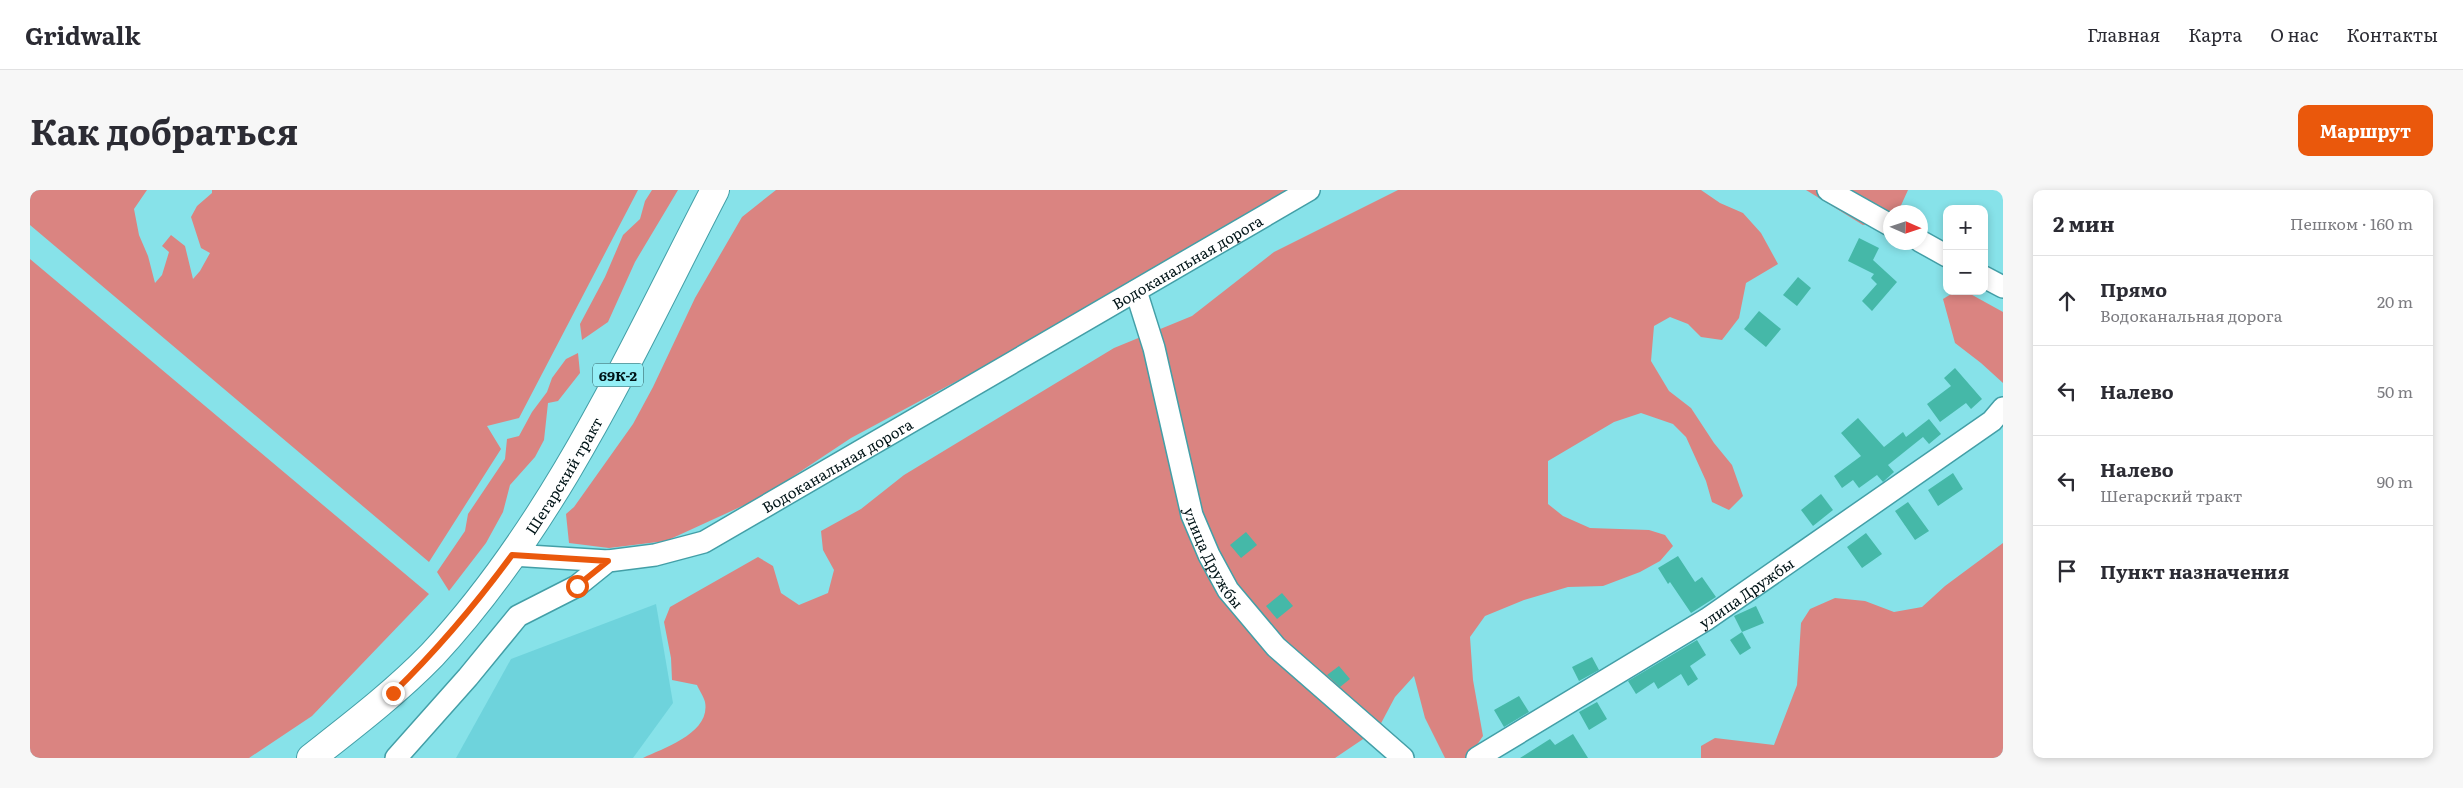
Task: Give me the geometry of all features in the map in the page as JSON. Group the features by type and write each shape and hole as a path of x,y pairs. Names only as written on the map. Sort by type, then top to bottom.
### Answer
{"main road":[{"name":"Шегарский тракт","path":"311,758 393,693 432,654 468,613 512,555 582,444 714,190"}],"street":[{"name":"Водоканальная дорога","path":"512,555 608,561 655,555 704,542 1309,190"},
{"path":"1828,190 1883,221"},
{"path":"1928,246 1943,254"},
{"path":"1988,279 2003,287"},
{"name":"улица Дружбы","path":"1136,291 1154,348 1192,515 1209,555 1228,590 1276,647 1403,758"},
{"name":"улица Дружбы","path":"1477,758 1707,619 1992,421 2003,408"},
{"path":"396,758 468,677 518,616 577,586 608,561"}],"shaded area":[{"path":"30,190 147,190 134,209 139,235 148,256 155,283 162,275 169,252 162,246 171,235 185,246 193,279 200,271 210,253 201,248 191,217 197,206 212,193 212,190 638,190 519,418 487,426 501,449 429,562 30,225"},
{"path":"652,190 678,190 635,262 608,322 582,340 580,324 605,277 623,235 640,219 645,201"},
{"path":"776,190 1286,190 1026,344 851,438 762,497 666,541 609,548 569,543 566,514 574,507 633,424 653,387 695,298 742,217"},
{"path":"1398,190 1701,190 1720,203 1743,213 1761,233 1778,264 1746,283 1739,318 1722,340 1701,337 1688,324 1670,317 1654,326 1651,361 1669,391 1691,408 1714,443 1732,465 1743,496 1729,510 1712,502 1706,481 1686,437 1673,424 1641,413 1614,422 1548,461 1548,504 1563,516 1590,528 1649,530 1665,535 1673,546 1660,561 1640,572 1603,586 1568,587 1524,600 1485,616 1470,637 1473,680 1483,736 1468,758 1445,758 1425,718 1414,676 1395,697 1378,729 1335,758 643,758 673,744 694,731 705,713 705,702 697,685 672,680 671,658 664,622 670,607 758,557 773,566 781,593 799,605 828,593 834,570 823,550 821,531 861,509 904,475 1114,348 1192,316 1274,252"},
{"path":"1806,190 1908,190 1901,205 1883,205 1883,221 1863,225"},
{"path":"30,259 429,594 312,716 249,758 30,758"},
{"path":"1950,295 1972,295 2003,312 2003,383 1955,343 1943,299"},
{"path":"578,353 580,373 558,401 548,403 544,440 535,457 510,485 503,512 486,543 449,591 437,572 465,531 468,514 505,459 507,439 519,436 532,412 547,392 552,378 566,359"},
{"path":"2003,543 2003,758 1701,758 1701,746 1715,738 1774,745 1797,685 1801,623 1810,609 1835,598 1865,601 1894,612 1922,607 1945,586"},
{"path":"656,604 673,703 633,758 456,758 511,659"}],"building":[{"path":"1859,238 1879,248 1873,260 1897,282 1872,311 1862,301 1877,284 1871,278 1874,274 1848,261"},
{"path":"1798,277 1811,288 1797,306 1783,295"},
{"path":"1759,311 1781,329 1766,347 1744,329"},
{"path":"1955,368 1982,399 1971,409 1966,403 1940,422 1927,404 1951,386 1944,378"},
{"path":"1858,418 1884,447 1903,432 1906,437 1929,419 1941,434 1929,444 1923,437 1888,465 1894,472 1883,482 1877,475 1859,488 1853,480 1842,488 1834,476 1861,456 1841,433"},
{"path":"1953,473 1963,489 1938,506 1928,490"},
{"path":"1821,494 1833,510 1813,526 1801,510"},
{"path":"1908,502 1929,531 1915,540 1895,511"},
{"path":"1246,532 1257,545 1241,558 1230,545"},
{"path":"1866,533 1882,554 1862,568 1847,547"},
{"path":"1678,556 1695,582 1702,577 1716,597 1691,613 1658,568"},
{"path":"1282,593 1293,606 1277,619 1266,606"},
{"path":"1756,606 1764,623 1742,632 1734,616"},
{"path":"1742,632 1751,648 1740,655 1730,640"},
{"path":"1697,640 1706,655 1690,666 1698,679 1688,686 1681,674 1658,689 1654,682 1636,694 1628,681"},
{"path":"1592,657 1599,670 1579,681 1572,667"},
{"path":"1339,666 1350,679 1340,687 1327,675"},
{"path":"1519,696 1529,712 1504,727 1494,710"},
{"path":"1597,702 1607,719 1589,730 1579,712"},
{"path":"1573,734 1588,758 1520,758 1550,739 1555,745"}],"route":[{"path":"393,693 432,654 468,613 512,555 608,561 577,586"}]}
